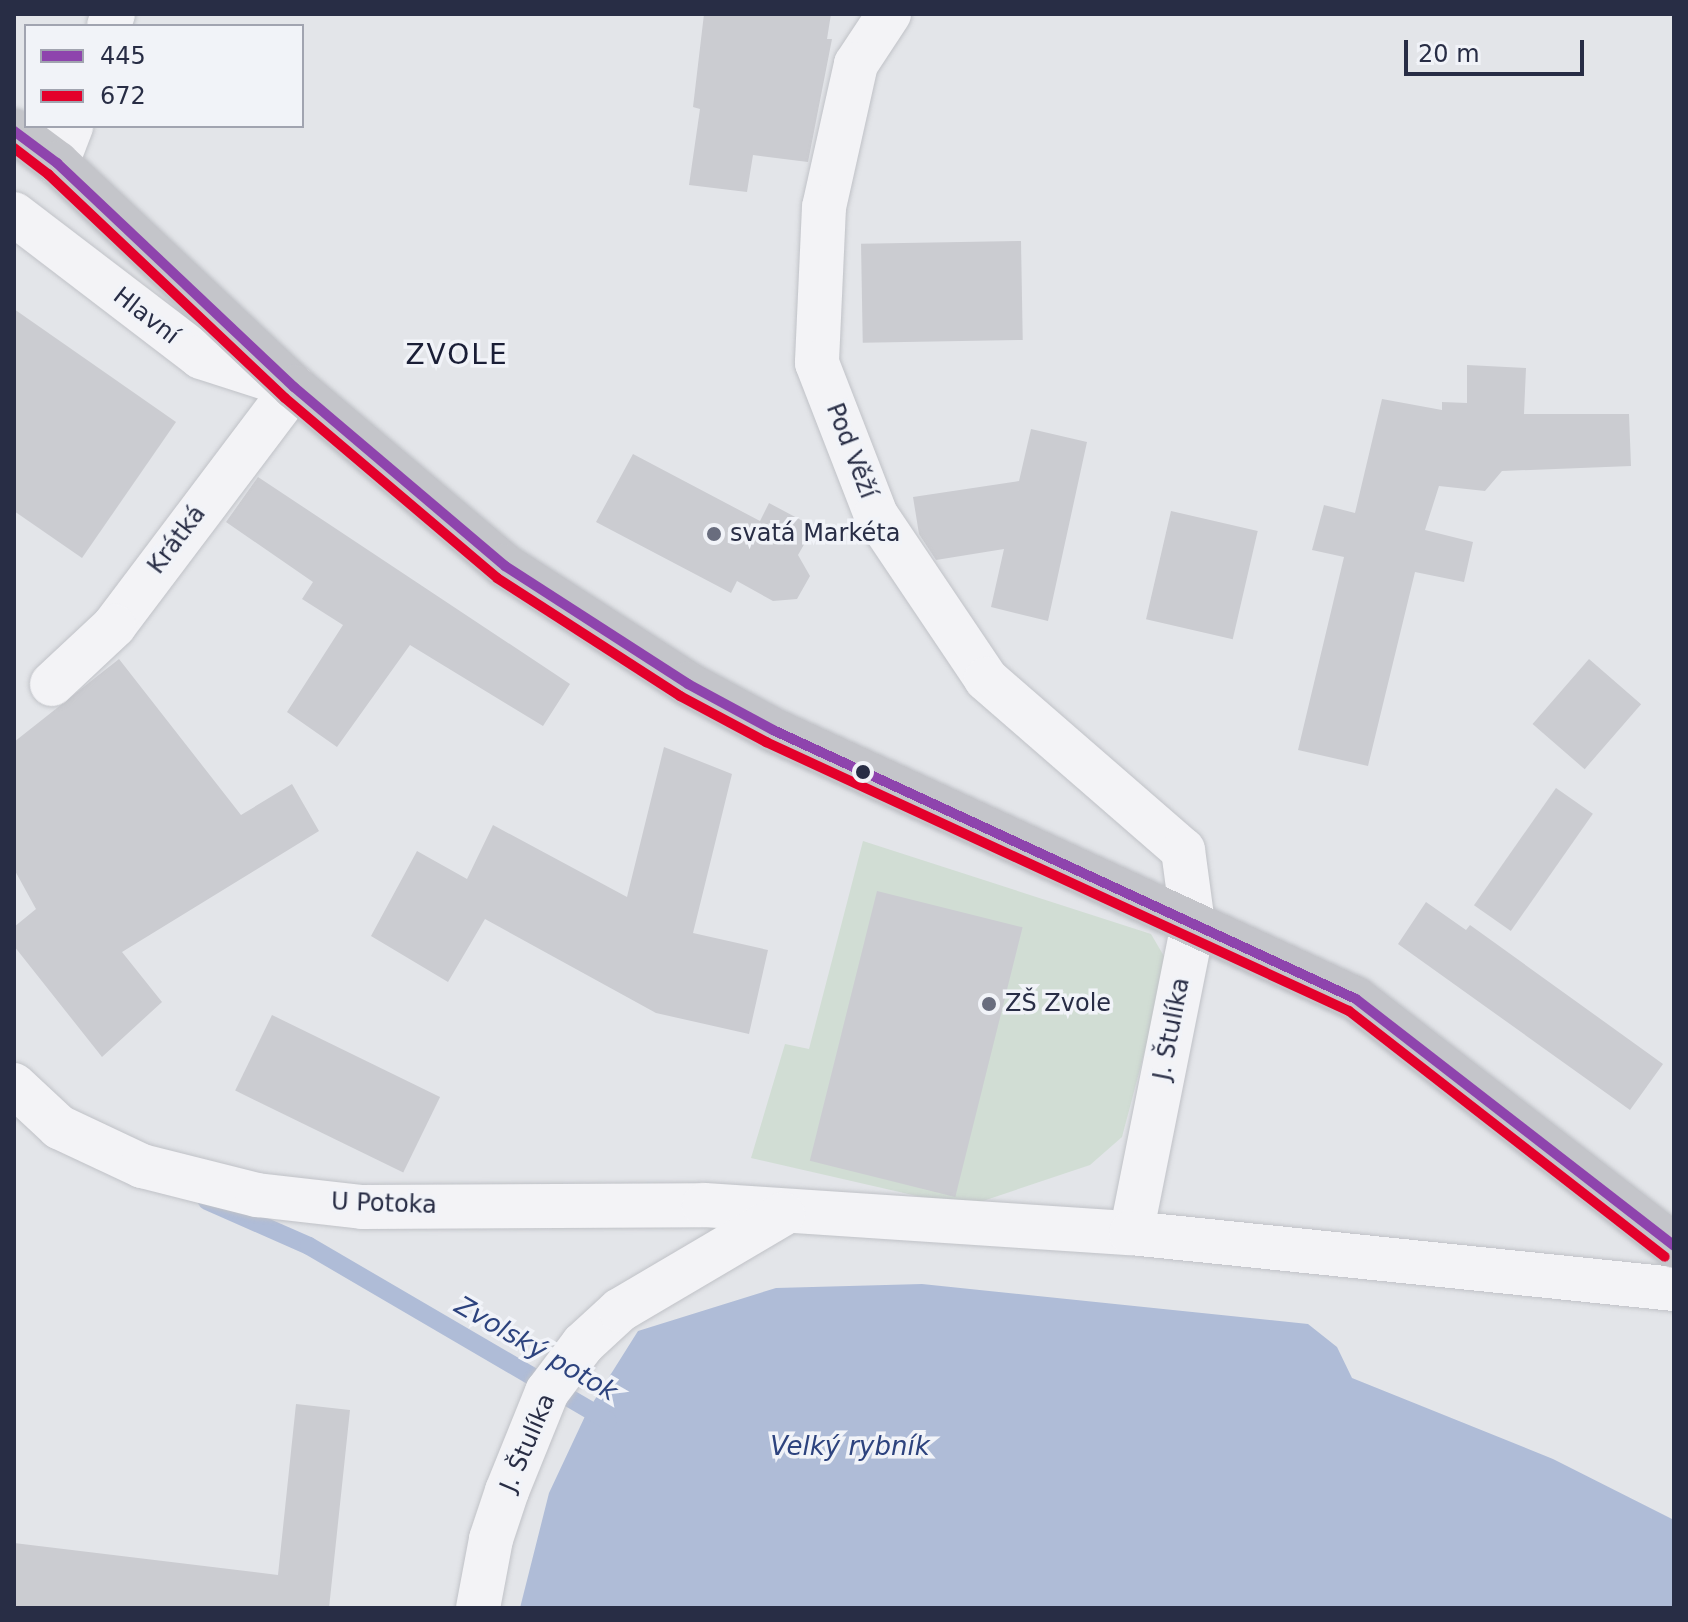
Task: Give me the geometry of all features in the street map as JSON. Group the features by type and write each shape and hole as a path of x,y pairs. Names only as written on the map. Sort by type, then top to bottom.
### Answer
{"street":[{"name":"Pod Věží","path":"889,14 856,64 824,207 817,363 876,515 986,679 1183,850 1193,924"},
{"name":"Hlavní","path":"14,131 64,145 294,387 505,566 688,684 847,766 1193,924"},
{"name":"Hlavní","path":"14,214 201,357 294,387"},
{"name":"Krátká","path":"52,684 114,626 294,387"},
{"name":"J. Štulíka","path":"1131,1233 1193,924"},
{"path":"1193,924 1356,999 1674,1246"},
{"name":"U Potoka","path":"14,1085 59,1127 142,1166 257,1195 362,1207 704,1205 783,1214"},
{"name":"J. Štulíka","path":"478,1608 491,1539 507,1491 547,1392 583,1344 620,1310 783,1214"},
{"path":"783,1214 1131,1233 1674,1289"}],"shaded area":[{"name":"ZŠ Zvole","path":"863,841 1151,934 1168,963 1122,1137 1090,1165 965,1207 751,1158 785,1044 809,1049"}],"water":[{"name":"Velký rybník","path":"922,1284 1308,1324 1337,1347 1352,1378 1553,1459 1674,1520 1674,1608 520,1608 549,1493 587,1412 638,1331 776,1288"}],"building":[{"path":"704,14 831,14 827,39 832,39 808,162 753,155 747,192 689,185 700,109 693,107"},
{"path":"1021,241 1023,340 863,343 861,244"},
{"path":"14,309 176,422 82,558 14,511"},
{"path":"1467,365 1526,368 1524,414 1629,414 1631,466 1502,471 1485,491 1439,486 1425,530 1473,542 1464,582 1415,572 1368,766 1298,750 1344,557 1312,550 1324,505 1355,513 1382,399 1442,410 1442,402 1467,403"},
{"path":"1031,429 1087,442 1048,621 991,607 1004,549 936,560 919,534 913,497 1019,481"},
{"name":"svatá Markéta","path":"633,454 760,521 769,503 814,527 798,555 810,576 797,599 773,601 737,581 731,593 596,522"},
{"path":"258,477 570,684 543,726 410,645 337,747 287,712 343,625 302,599 313,582 226,522"},
{"path":"1171,511 1258,531 1233,639 1146,619"},
{"path":"119,659 241,815 292,784 319,831 122,952 162,1002 102,1057 14,946 14,927 36,909 14,869 14,742"},
{"path":"1589,659 1641,704 1585,769 1533,724"},
{"path":"664,747 732,774 693,933 768,950 749,1034 656,1013 485,919 448,982 371,936 417,851 467,879 493,825 627,897"},
{"path":"1556,788 1593,814 1511,931 1474,905"},
{"path":"877,891 1023,927 955,1197 810,1161"},
{"path":"1426,902 1466,930 1470,925 1663,1064 1630,1110 1398,944"},
{"path":"272,1015 440,1097 403,1172 235,1090"},
{"path":"296,1404 350,1410 329,1608 14,1608 14,1543 278,1575"}],"waterway":[{"name":"Zvolský potok","path":"207,1201 309,1246 608,1421"}],"transit line":[{"name":"445","path":"14,131 57,163 294,387 505,566 688,684 773,730 1356,999 1674,1246"},
{"name":"672","path":"14,148 48,174 285,398 497,578 680,696 766,742 1349,1011 1665,1257"}],"place":[{"name":"svatá Markéta","path":"714,534"},
{"name":"ZŠ Zvole","path":"989,1004"}],"district":[{"name":"ZVOLE","path":"457,355"}]}
